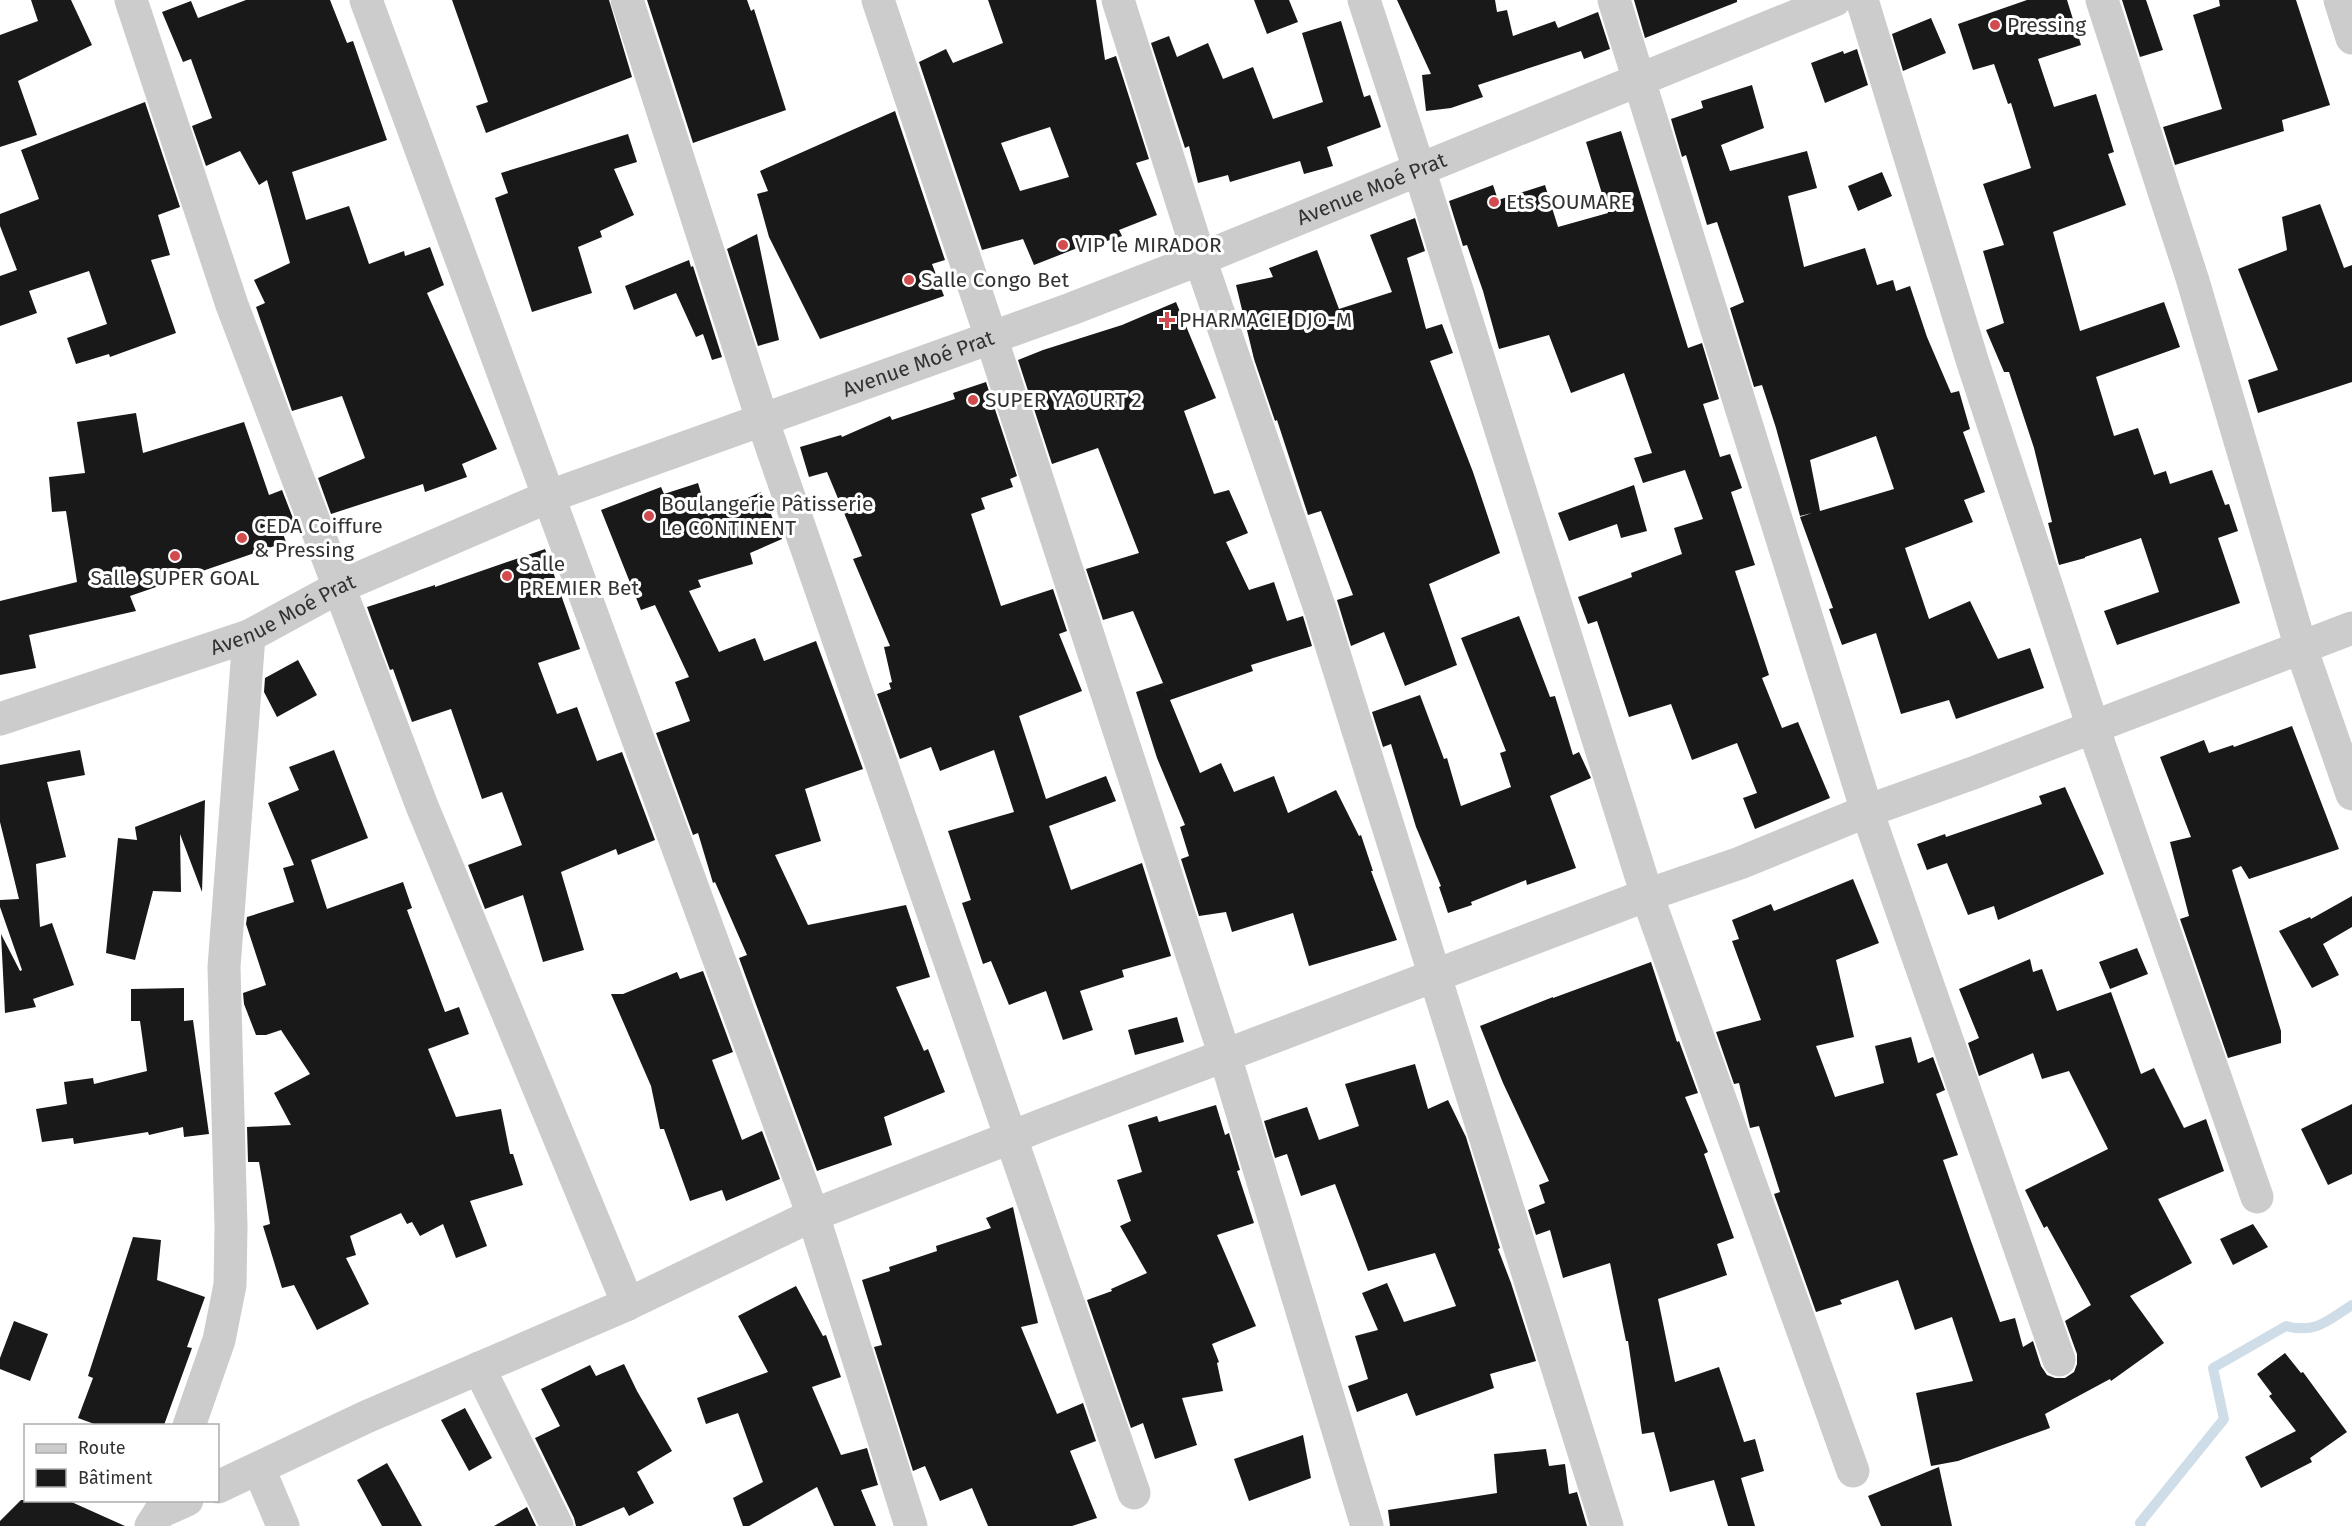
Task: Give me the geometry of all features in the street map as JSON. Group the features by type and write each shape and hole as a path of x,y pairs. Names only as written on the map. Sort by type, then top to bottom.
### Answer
{"street":[{"path":"131,0 232,305 341,586 422,806 628,1304"},
{"path":"366,0 813,1215 911,1526"},
{"path":"627,0 762,419 1134,1493"},
{"path":"878,0 991,337 1225,1056 1366,1526"},
{"path":"1118,0 1200,259 1322,612 1607,1526"},
{"path":"1364,0 1647,894 1853,1471"},
{"path":"1614,0 1867,811 2059,1360"},
{"name":"Avenue Moé Prat","path":"0,719 249,636 341,586 550,496 1200,259 1835,0"},
{"path":"1862,0 1973,363 2093,727 2257,1197"},
{"path":"2102,0 2193,281 2301,648 2352,794"},
{"path":"2340,0 2352,38"},
{"path":"219,1487 366,1417 628,1304 813,1215 1647,894 1740,862 1867,811 1973,773 2352,628"},
{"path":"189,1424 219,1340 230,1285 231,1227 224,967 249,636"},
{"path":"479,1368 557,1526"},
{"path":"259,1469 284,1526"}],"building":[{"path":"31,0 71,0 92,45 18,81 37,135 0,147 0,35 38,21"},
{"path":"246,0 330,0 347,43 353,41 387,140 292,172 306,220 349,206 369,264 404,251 405,256 430,247 444,285 427,293 497,449 462,464 467,477 425,492 423,484 331,514 318,478 365,458 342,396 292,411 256,307 265,303 254,280 290,263 267,180 259,185 240,151 206,166 192,126 212,118 191,59 183,62 162,12 191,1 198,18"},
{"path":"452,0 609,0 632,77 486,133 476,106 488,102"},
{"path":"647,0 747,0 751,11 754,9 786,110 693,143"},
{"path":"988,0 1096,0 1105,60 1116,56 1149,159 1136,163 1157,215 1119,230 1122,236 1086,248 1085,245 1034,265 1023,239 982,250 919,62 946,49 953,63 1003,43","holes":["1050,127 1069,177 1020,191 1001,143"]},
{"path":"1254,0 1289,0 1298,22 1267,34"},
{"path":"1397,0 1495,0 1497,12 1507,10 1513,36 1555,21 1558,28 1598,12 1610,49 1584,59 1581,51 1478,85 1483,97 1451,108 1426,111 1422,75 1431,74"},
{"path":"1634,0 1737,0 1737,2 1645,38"},
{"path":"2027,0 2067,0 2081,45 2038,59 2054,107 2096,94 2114,152 2108,154 2126,205 2053,232 2080,331 2164,302 2180,347 2096,377 2114,436 2138,428 2154,475 2166,471 2170,484 2212,470 2225,505 2229,504 2238,531 2218,538 2240,603 2117,645 2104,611 2159,592 2141,538 2059,565 2048,523 2052,522 2034,448 2009,372 2004,372 1986,330 2004,323 1983,251 2004,245 1983,184 2031,168 2011,103 2008,104 1994,64 1973,70 1958,24"},
{"path":"2122,0 2146,0 2163,50 2140,57"},
{"path":"2219,0 2296,0 2330,105 2282,120 2284,131 2175,165 2163,127 2222,109 2193,15 2220,6"},
{"path":"1931,18 1946,53 1903,71 1892,34"},
{"path":"1341,21 1364,97 1370,95 1381,127 1327,147 1333,166 1304,174 1300,161 1230,182 1228,175 1198,183 1189,146 1185,148 1151,43 1169,36 1177,57 1208,43 1223,79 1253,67 1273,119 1323,102 1302,33"},
{"path":"1857,49 1868,85 1825,103 1811,63 1843,51 1844,54"},
{"path":"1752,85 1764,128 1721,145 1730,171 1807,151 1817,188 1788,196 1804,267 1865,248 1877,285 1893,280 1896,291 1910,286 1927,337 1951,393 1959,391 1970,429 1963,432 1985,492 1964,500 1973,522 1905,548 1929,619 1970,601 1998,659 2030,648 2044,688 1956,719 1949,700 1901,714 1876,633 1842,645 1829,609 1833,608 1800,517 1812,513 1800,516 1762,385 1754,387 1730,308 1744,302 1717,222 1707,225 1686,155 1682,157 1671,119 1703,108 1701,101","holes":["1876,436 1894,489 1820,511 1810,460"]},
{"path":"145,102 180,207 158,215 170,255 151,260 176,333 110,357 109,354 76,364 67,338 107,324 89,271 29,291 37,313 0,326 0,276 17,270 0,226 0,214 39,199 21,150"},
{"path":"895,111 945,260 932,264 944,296 820,339 769,237 757,194 768,191 760,171"},
{"path":"1621,131 1688,348 1702,343 1719,399 1703,404 1720,457 1730,454 1742,488 1731,492 1755,565 1735,571 1769,675 1762,678 1782,728 1798,722 1830,798 1755,829 1743,798 1757,793 1737,743 1692,760 1671,704 1629,717 1597,621 1588,624 1578,597 1632,577 1631,573 1682,554 1674,528 1703,519 1685,470 1643,483 1634,458 1652,453 1624,373 1571,393 1549,335 1499,349 1483,291 1467,245 1463,246 1449,201 1493,185 1498,200 1545,185 1558,227 1608,213 1586,142"},
{"path":"628,134 637,162 614,169 634,215 600,231 602,237 578,247 592,293 532,312 495,198 508,193 501,173"},
{"path":"1882,172 1892,196 1858,211 1848,186"},
{"path":"2320,204 2344,268 2352,265 2352,382 2258,413 2248,380 2278,370 2238,269 2287,250 2282,217"},
{"path":"1415,218 1425,251 1407,258 1426,329 1442,324 1453,353 1430,361 1473,472 1500,553 1429,584 1457,665 1405,686 1384,632 1351,646 1337,600 1353,595 1321,511 1308,515 1254,359 1236,285 1273,277 1269,268 1317,250 1339,309 1392,292 1370,235"},
{"path":"757,234 779,340 758,346 727,249"},
{"path":"689,260 691,267 693,266 722,357 712,360 703,334 696,337 676,293 634,310 625,286"},
{"path":"1176,302 1216,398 1184,411 1214,494 1229,490 1248,533 1226,542 1249,590 1274,582 1287,621 1303,616 1312,646 1251,665 1253,671 1170,700 1133,611 1103,620 1086,569 1139,553 1098,448 1052,464 1018,360 1122,325"},
{"path":"986,382 1017,476 1010,479 1013,487 981,498 985,509 971,514 1001,606 1053,589 1067,631 1059,634 1082,691 1019,716 1046,799 1106,776 1116,801 1049,826 1071,890 1142,863 1171,956 1122,970 1124,977 1080,991 1093,1030 1063,1040 1046,991 1009,1005 991,961 983,964 962,903 971,900 948,831 1014,812 994,750 940,771 931,747 900,759 877,694 891,689 889,683 892,682 884,647 890,646 853,559 862,556 827,472 809,477 800,447 841,435 842,437 890,416 892,420 955,399 953,393"},
{"path":"136,413 143,453 244,422 269,495 282,490 296,526 282,531 286,542 130,596 136,611 29,635 36,668 0,675 0,601 77,582 66,511 52,512 49,477 85,473 77,422"},
{"path":"698,483 708,516 761,492 782,539 750,553 753,564 698,580 701,587 689,591 719,652 755,638 764,661 816,641 863,769 805,789 821,841 775,855 808,925 906,905 930,977 896,987 924,1051 928,1049 945,1092 884,1117 892,1145 817,1171 739,958 747,955 715,882 713,883 698,833 693,835 656,733 690,721 675,682 689,677 655,605 641,610 601,510 661,487 664,494"},
{"path":"1634,485 1647,531 1621,538 1617,524 1569,541 1558,513"},
{"path":"545,549 580,649 538,663 557,714 577,707 597,761 622,752 655,840 618,855 616,849 561,872 584,950 543,962 523,895 485,909 468,865 522,845 502,792 482,799 451,709 412,722 367,607 435,585 435,587"},
{"path":"1519,616 1550,697 1555,696 1573,755 1579,752 1591,778 1550,796 1576,868 1527,885 1526,880 1471,902 1472,905 1448,913 1439,887 1441,886 1416,827 1391,744 1383,747 1372,712 1420,695 1444,759 1447,758 1461,806 1511,787 1500,753 1506,751 1461,638"},
{"path":"298,660 317,695 277,717 264,692 265,678"},
{"path":"1163,683 1200,773 1221,763 1234,792 1274,776 1288,813 1336,790 1359,836 1361,835 1373,871 1371,871 1397,940 1309,966 1293,913 1232,932 1226,912 1199,916 1181,859 1189,856 1180,827 1185,825 1157,758 1136,692"},
{"path":"2292,726 2339,849 2249,879 2241,866 2232,870 2281,1031 2281,1043 2228,1058 2180,919 2189,916 2170,842 2191,837 2160,757 2204,740 2209,753 2233,745 2234,747"},
{"path":"80,750 85,775 47,782 66,857 36,864 40,927 52,923 74,985 33,999 36,1007 5,1013 1,934 20,971 22,970 0,907 0,900 19,899 0,822 0,765"},
{"path":"334,750 368,838 311,860 327,909 403,882 412,908 407,910 445,1012 459,1007 469,1034 428,1049 456,1117 501,1109 510,1154 513,1154 523,1185 470,1201 487,1246 456,1258 443,1224 420,1236 412,1222 407,1224 401,1213 350,1236 356,1255 346,1258 369,1304 317,1330 294,1285 282,1288 263,1226 270,1224 259,1162 248,1162 247,1127 291,1125 274,1093 310,1074 281,1030 266,1035 256,1035 244,1004 243,993 266,985 246,924 247,917 294,902 283,868 294,865 268,803 299,790 289,767"},
{"path":"2065,787 2104,874 1998,920 1994,906 1968,915 1947,863 1927,870 1917,844 1945,834 1946,837 2042,804 2039,796"},
{"path":"205,800 202,892 180,834 181,892 153,891 135,960 106,953 118,838 137,840 135,827"},
{"path":"1853,879 1879,943 1836,960 1854,1037 1816,1046 1835,1097 1884,1083 1875,1046 1911,1037 1918,1063 1933,1057 1945,1090 1936,1094 1958,1155 1943,1160 2000,1322 2015,1318 2023,1347 2033,1341 2041,1366 2047,1375 2065,1378 2074,1372 2077,1354 2065,1321 2091,1305 2047,1226 2044,1228 2025,1190 2108,1149 2069,1071 2042,1079 2033,1053 1979,1076 1968,1043 1979,1038 1959,989 2030,959 2033,972 2042,969 2057,1011 2111,992 2141,1074 2154,1068 2184,1128 2206,1119 2224,1171 2158,1199 2192,1263 2130,1296 2164,1343 2111,1381 2110,1379 2045,1414 2050,1428 1958,1461 1931,1466 1916,1393 1973,1381 1952,1317 1915,1330 1898,1280 1840,1300 1842,1304 1816,1312 1774,1194 1780,1192 1759,1126 1750,1128 1739,1083 1734,1084 1716,1032 1761,1020 1732,941 1739,939 1732,920 1771,904 1774,911"},
{"path":"2352,896 2352,927 2323,944 2339,975 2312,988 2279,931 2310,917 2311,919"},
{"path":"2137,948 2148,974 2110,989 2099,962"},
{"path":"1651,962 1677,1042 1679,1041 1698,1093 1685,1097 1708,1152 1704,1154 1734,1238 1717,1244 1727,1275 1658,1299 1675,1382 1719,1367 1744,1442 1755,1439 1764,1471 1741,1478 1755,1526 1728,1526 1714,1480 1670,1492 1654,1432 1642,1434 1628,1341 1626,1341 1610,1263 1563,1278 1550,1230 1536,1235 1528,1210 1545,1203 1539,1185 1549,1181 1503,1083 1480,1026"},
{"path":"703,971 733,1052 712,1060 742,1140 762,1131 780,1179 726,1201 722,1190 690,1201 664,1129 660,1129 651,1086 611,994 623,994 677,972 680,979"},
{"path":"184,988 184,1021 193,1020 209,1134 184,1137 183,1127 149,1135 148,1132 74,1144 73,1138 42,1142 36,1109 67,1104 64,1082 93,1078 94,1084 147,1071 140,1021 131,1021 131,989"},
{"path":"1177,1017 1184,1042 1135,1055 1128,1030"},
{"path":"1415,1064 1428,1109 1448,1100 1466,1137 1500,1248 1498,1249 1536,1361 1490,1374 1494,1388 1416,1416 1407,1393 1357,1412 1348,1386 1368,1379 1355,1336 1378,1330 1362,1293 1387,1283 1404,1322 1456,1306 1435,1253 1368,1271 1335,1184 1301,1196 1287,1154 1275,1158 1264,1121 1307,1107 1319,1140 1359,1126 1345,1084"},
{"path":"2352,1104 2352,1174 2328,1185 2301,1129"},
{"path":"1216,1105 1225,1135 1229,1133 1240,1170 1237,1171 1254,1223 1217,1235 1256,1326 1212,1344 1219,1362 1217,1363 1223,1391 1182,1398 1197,1445 1155,1459 1143,1423 1131,1428 1087,1300 1112,1291 1111,1289 1147,1273 1120,1226 1131,1221 1117,1180 1142,1172 1128,1125 1157,1116 1159,1122"},
{"path":"1013,1207 1038,1323 1021,1327 1057,1414 1083,1403 1096,1441 1070,1451 1097,1518 1072,1526 988,1526 972,1488 940,1501 925,1466 913,1471 874,1347 882,1345 862,1280 890,1271 889,1267 937,1251 936,1246 991,1228 986,1218"},
{"path":"2253,1224 2268,1247 2233,1265 2220,1239"},
{"path":"133,1237 161,1240 157,1280 205,1297 187,1347 192,1348 164,1424 94,1424 78,1418 93,1378 88,1376"},
{"path":"796,1286 823,1336 826,1335 841,1377 812,1387 841,1455 867,1448 878,1485 861,1490 876,1526 834,1526 817,1487 749,1526 743,1526 733,1498 763,1482 738,1413 706,1424 697,1398 768,1372 738,1316"},
{"path":"14,1321 48,1334 30,1381 0,1369 0,1358"},
{"path":"2285,1353 2301,1373 2303,1372 2347,1432 2310,1458 2312,1462 2261,1488 2245,1457 2296,1431 2269,1396 2272,1394 2257,1374"},
{"path":"624,1364 672,1451 637,1472 654,1503 629,1516 624,1507 581,1526 576,1526 535,1438 560,1426 541,1389 590,1365 596,1376"},
{"path":"465,1408 492,1458 469,1471 441,1420"},
{"path":"1303,1435 1311,1478 1249,1501 1234,1459"},
{"path":"1546,1449 1549,1466 1565,1464 1569,1494 1577,1492 1587,1526 1390,1526 1388,1510 1497,1493 1494,1454"},
{"path":"387,1463 422,1526 382,1526 357,1480"},
{"path":"1939,1467 1952,1526 1881,1526 1868,1496"},
{"path":"21,1500 24,1500 24,1502 71,1502 125,1526 0,1526 0,1521"},
{"path":"527,1507 536,1526 494,1526"}],"waterway":[{"path":"2141,1526 2140,1523 2224,1419 2213,1368 2286,1326 2313,1327 2328,1321 2352,1305"}],"place":[{"name":"Pressing","path":"1995,25"},
{"name":"Ets SOUMARE","path":"1494,202"},
{"name":"VIP le MIRADOR","path":"1063,245"},
{"name":"Salle Congo Bet","path":"909,280"},
{"name":"PHARMACIE DJO-M","path":"1167,320"},
{"name":"SUPER YAOURT 2","path":"973,400"},
{"name":"Boulangerie Pâtisserie Le CONTINENT","path":"649,516"},
{"name":"CEDA Coiffure & Pressing","path":"242,538"},
{"name":"Salle SUPER GOAL","path":"175,556"},
{"name":"Salle PREMIER Bet","path":"507,576"}]}
